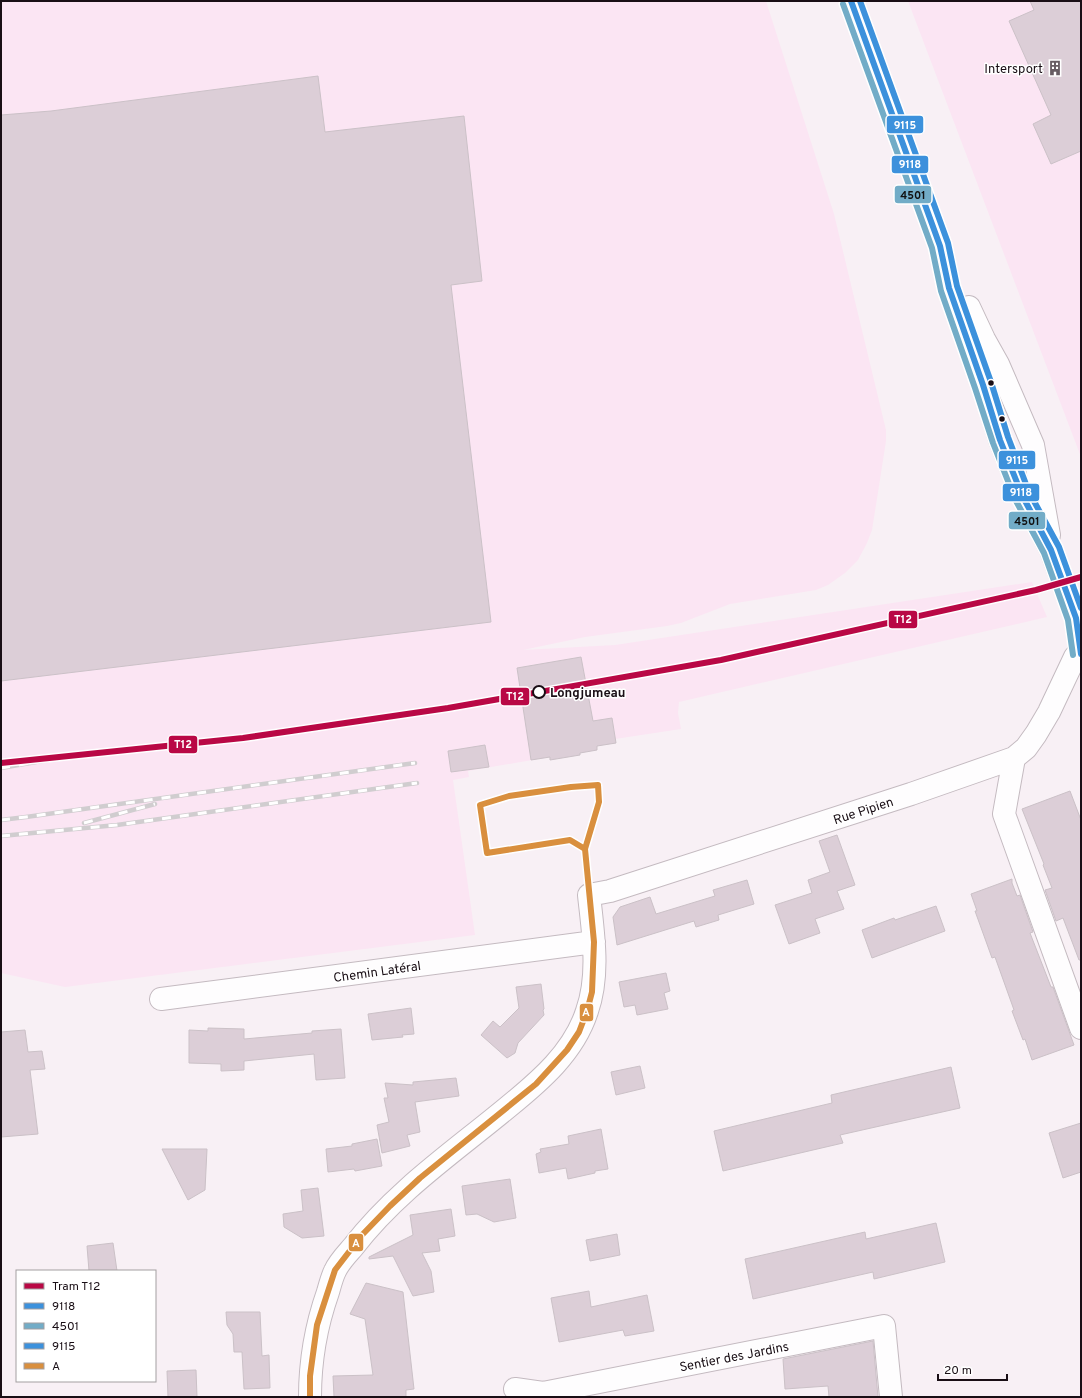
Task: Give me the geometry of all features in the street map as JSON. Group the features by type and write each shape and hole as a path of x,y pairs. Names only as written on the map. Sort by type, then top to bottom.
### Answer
{"street":[{"path":"851,1 940,246 949,288 983,385 1000,440 1022,495 1051,550 1076,615 1081,652"},
{"path":"940,246 958,278 972,313 998,364 1033,445 1042,490 1051,550"},
{"name":"Rue Pipien","path":"594,942 589,895 610,891 911,794 1014,758 1026,748 1036,734 1049,712 1075,657 1081,652"},
{"path":"1014,758 1004,814 1081,1028"},
{"path":"310,1397 310,1376 317,1325 335,1270 362,1236 390,1206 420,1178 536,1084 567,1050 579,1032 592,992 594,942"},
{"name":"Chemin Latéral","path":"161,999 594,942"},
{"name":"Sentier des Jardins","path":"515,1389 543,1393 884,1326 891,1397"}],"shaded area":[{"path":"1,1 766,1 834,214 886,430 886,441 872,530 858,560 845,573 828,585 816,590 730,604 681,623 667,626 585,637 523,650 615,645 1032,582 1047,617 679,702 678,713 681,729 615,739 616,743 597,746 597,750 580,753 580,755 550,760 550,757 468,771 469,777 453,780 475,935 65,987 1,973"},
{"path":"908,1 1081,1 1081,457"}],"building":[{"name":"Intersport","path":"1030,1 1081,1 1081,151 1051,164 1033,124 1051,115 1009,21 1034,10"},
{"path":"318,76 325,132 464,116 482,281 451,285 491,622 1,681 1,115 51,111"},
{"path":"581,657 593,721 612,718 616,743 597,746 597,750 580,753 580,755 550,760 550,757 531,760 517,668"},
{"path":"485,745 489,767 451,772 448,751"},
{"path":"1070,791 1081,820 1081,960 1079,960 1063,918 1056,921 1045,890 1052,888 1022,809"},
{"path":"837,835 855,885 837,891 844,909 815,919 820,933 789,944 775,905 812,893 808,880 830,872 819,841"},
{"path":"1012,879 1017,896 1020,895 1033,932 1030,933 1051,987 1053,987 1074,1045 1032,1060 1025,1039 1023,1040 1012,1011 1014,1010 995,957 992,958 975,911 977,911 971,894"},
{"path":"747,880 754,904 718,915 719,920 696,927 694,921 617,945 613,917 620,907 650,897 656,914 715,896 713,890"},
{"path":"936,906 945,931 872,958 862,930 894,918 895,920"},
{"path":"666,973 670,991 664,993 668,1009 637,1015 635,1005 624,1007 619,982"},
{"path":"541,984 544,1015 518,1043 515,1053 507,1058 481,1035 493,1021 500,1027 519,1008 516,987"},
{"path":"411,1008 414,1034 402,1035 403,1037 372,1040 368,1014"},
{"path":"208,1028 244,1029 244,1039 341,1029 345,1078 316,1080 314,1054 244,1061 244,1070 221,1071 221,1064 189,1063 189,1030 208,1031"},
{"path":"25,1030 28,1052 42,1051 45,1069 30,1070 38,1134 1,1137 1,1032"},
{"path":"640,1066 645,1088 616,1095 611,1072"},
{"path":"951,1067 960,1108 840,1135 843,1143 723,1171 714,1131 832,1103 831,1095"},
{"path":"456,1078 459,1096 415,1102 420,1132 407,1135 410,1146 382,1153 377,1125 389,1122 384,1098 388,1098 385,1083 413,1085 413,1082"},
{"path":"1081,1123 1081,1172 1063,1178 1049,1133"},
{"path":"601,1129 608,1169 595,1171 595,1173 568,1179 566,1168 539,1173 536,1154 541,1152 540,1149 569,1144 568,1136"},
{"path":"377,1139 382,1166 355,1171 354,1169 328,1172 326,1149 352,1146 352,1144"},
{"path":"162,1149 207,1149 205,1190 188,1200"},
{"path":"510,1179 516,1218 494,1222 477,1214 466,1215 462,1186"},
{"path":"318,1188 324,1236 302,1238 284,1227 283,1214 303,1211 301,1190"},
{"path":"451,1209 455,1236 438,1239 440,1251 422,1253 431,1271 434,1292 413,1296 393,1256 369,1259 369,1257 413,1235 410,1215"},
{"path":"936,1223 945,1262 874,1279 873,1272 753,1299 745,1259 865,1232 866,1239"},
{"path":"617,1234 620,1255 590,1261 586,1240"},
{"path":"113,1243 117,1270 89,1270 87,1246"},
{"path":"366,1283 403,1292 414,1389 406,1390 406,1397 334,1397 333,1376 373,1375 365,1319 350,1314"},
{"path":"589,1291 591,1307 647,1295 654,1331 625,1336 623,1330 559,1342 551,1298"},
{"path":"226,1312 260,1312 262,1356 269,1355 270,1388 244,1389 242,1352 234,1352 233,1334 227,1325"},
{"path":"873,1341 878,1397 829,1397 828,1386 785,1389 783,1359"},
{"path":"196,1370 197,1397 168,1397 167,1371"}],"railway":[{"path":"1,768 71,756"},
{"path":"1,820 415,763"},
{"path":"1,836 117,825 417,783"},
{"path":"84,823 155,804"}],"tram line":[{"name":"T12","path":"1,763 243,738 448,708 721,660 1036,590 1081,577"}],"transit line":[{"name":"9118","path":"851,1 940,246 949,288 983,385 1000,440 1022,495 1051,550 1076,618 1081,654"},
{"name":"9115","path":"860,1 948,243 957,286 991,382 1008,437 1029,492 1059,547 1081,608"},
{"name":"4501","path":"843,4 932,248 941,291 993,443 1015,499 1044,553 1068,620 1073,655"},
{"name":"A","path":"598,785 599,802 585,849 570,840 487,853 480,805 509,796 571,787 598,785"},
{"name":"A","path":"310,1397 310,1376 317,1325 335,1270 362,1235 390,1206 420,1178 536,1084 567,1050 579,1032 592,992 594,942 585,849"}],"place":[{"name":"Intersport","path":"1055,68"},
{"name":"Longjumeau","path":"539,692"}]}
